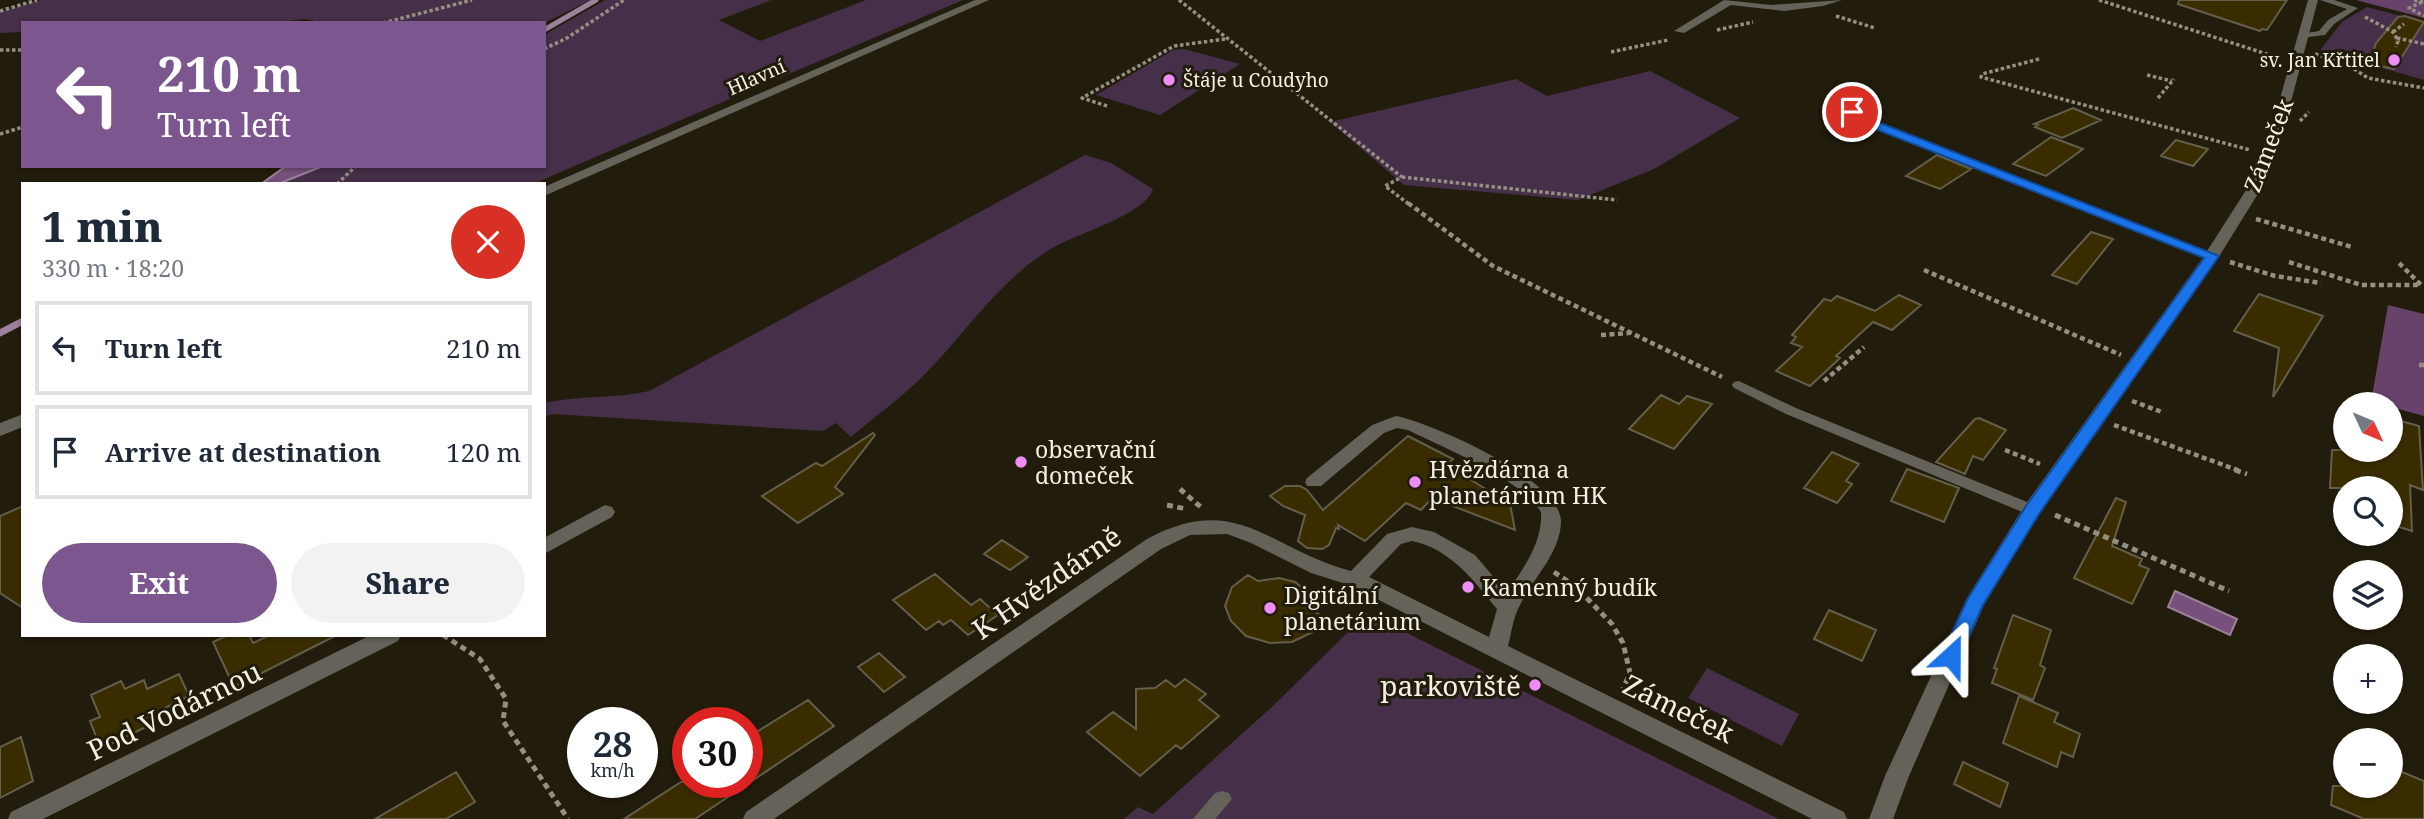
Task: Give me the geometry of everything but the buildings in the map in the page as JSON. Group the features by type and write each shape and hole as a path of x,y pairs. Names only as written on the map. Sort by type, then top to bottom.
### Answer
{"street":[{"name":"Hlavní","path":"546,191 984,0"},
{"path":"1680,30 1731,1 1770,9 1790,9 1837,0"},
{"name":"Zámeček","path":"1881,819 1897,776 1974,603 2032,510 2212,256 2258,184 2313,0"},
{"path":"0,430 21,421"},
{"path":"1314,482 1378,429 1396,422 1413,425 1542,496 1551,514 1549,535 1508,608 1496,651"},
{"path":"546,546 605,512"},
{"name":"K Hvězdárně","path":"755,819 1154,544 1178,532 1196,526 1224,527 1248,534 1321,569 1355,579 1399,601"},
{"path":"1355,579 1394,539 1412,534 1427,537 1468,560 1508,608"},
{"name":"Zámeček","path":"1399,601 1835,819"},
{"name":"Pod Vodárnou","path":"20,819 387,637"}],"lane":[{"path":"2300,50 2322,33 2331,22 2354,8 2323,0"},
{"path":"1851,114 2212,256"},
{"path":"1739,385 1791,411 2032,510"},
{"path":"1203,819 1222,799"}],"path":[{"path":"0,11 37,0"},
{"path":"391,21 472,0"},
{"path":"546,49 624,0"},
{"path":"1179,0 1402,177 1617,200"},
{"path":"2099,0 2345,63 2368,78 2424,88"},
{"path":"2414,0 2423,2"},
{"path":"2423,2 2409,8 2424,16"},
{"path":"2351,11 2364,15 2370,22 2393,32 2396,47"},
{"path":"2393,32 2404,24"},
{"path":"2396,38 2424,44"},
{"path":"1107,106 1082,98 1174,46 1226,39"},
{"path":"0,50 21,50"},
{"path":"2039,59 1982,74 1981,77 2267,155"},
{"path":"2147,75 2173,80 2158,99"},
{"path":"0,134 21,128"},
{"path":"339,182 354,168"},
{"path":"1402,177 1385,186 1493,266 1739,385"},
{"path":"2238,214 2352,247"},
{"path":"2212,256 2276,276 2321,283"},
{"path":"2289,262 2361,285 2421,285 2399,263"},
{"path":"1924,270 2137,362"},
{"path":"1601,335 1630,333"},
{"path":"1824,381 1864,347"},
{"path":"2115,393 2162,412"},
{"path":"2097,419 2246,474"},
{"path":"2005,450 2059,472"},
{"path":"2064,519 2229,591"},
{"path":"1537,560 1577,587 1594,603 1612,624 1623,643 1630,673 1614,709"},
{"path":"446,637 480,659 506,699 503,721 568,819"}],"shaded area":[{"path":"41,0 591,0 546,22 305,19 21,21 21,32 0,33 0,12"},
{"path":"605,0 771,0 719,20 760,41 866,0 963,0 777,79 766,81 767,83 538,182 283,182 304,168 546,168 546,34"},
{"path":"2356,0 2424,0 2424,18"},
{"path":"2367,7 2424,22 2424,80 2320,50 2342,22"},
{"name":"Štáje u Coudyho","path":"1184,49 1240,64 1160,115 1096,95 1173,50"},
{"path":"1650,71 1740,118 1654,169 1578,200 1404,185 1330,122 1516,79 1547,96"},
{"path":"1085,155 1111,163 1153,189 1148,198 1125,215 1054,247 1034,260 999,291 921,378 851,437 836,423 823,431 552,414 546,416 546,403 649,391"},
{"path":"283,168 318,168 283,182 264,182"},
{"path":"2388,305 2424,314 2424,416 2403,410 2403,392 2373,392"},
{"path":"2175,591 2237,619 2230,635 2168,607"},
{"path":"1361,610 1779,819 1124,819 1138,807 1153,814 1275,704 1361,619"},
{"path":"1707,668 1799,714 1782,746 1688,698"}],"waterway":[{"path":"546,29 596,0"},
{"path":"0,333 21,322"}],"place":[{"name":"sv. Jan Křtitel","path":"2394,60"},
{"name":"Štáje u Coudyho","path":"1169,80"},
{"name":"observační domeček","path":"1021,462"},
{"name":"Hvězdárna a planetárium HK","path":"1415,482"},
{"name":"Kamenný budík","path":"1468,587"},
{"name":"Digitální planetárium","path":"1270,608"},
{"name":"parkoviště","path":"1535,685"}],"route":[{"path":"1852,112 1856,117 1975,166 2212,256 2032,510 1974,603 1951,656"}]}
